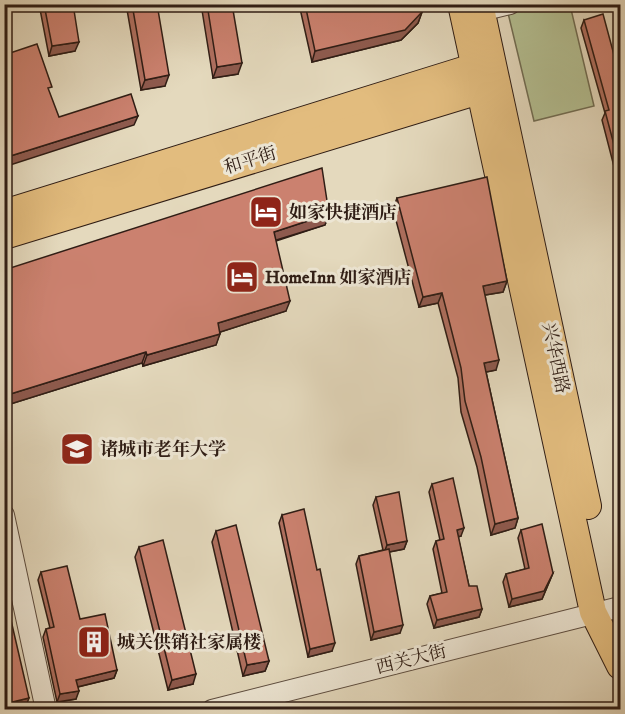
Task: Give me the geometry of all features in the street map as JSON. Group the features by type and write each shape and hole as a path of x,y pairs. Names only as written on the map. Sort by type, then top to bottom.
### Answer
{"main road":[{"path":"474,7 482,63 611,613 621,666"},
{"name":"和平街","path":"4,213 482,63"},
{"name":"和平街","path":"4,236 488,88"}],"street":[{"path":"474,7 510,4"},
{"path":"4,515 46,710"},
{"name":"西关大街","path":"212,710 611,613"}],"green space":[{"path":"543,5 570,5 594,106 534,121 508,13"}],"building":[{"path":"44,4 73,4 79,42 52,46"},
{"path":"132,4 157,4 169,75 145,80"},
{"path":"207,4 232,4 242,63 217,67"},
{"path":"305,4 423,5 422,12 405,30 315,51"},
{"path":"603,14 621,81 621,171 605,111 609,110 584,20"},
{"path":"37,44 52,87 48,88 59,117 131,94 138,116 4,158 4,55"},
{"path":"322,168 329,214 274,232 290,301 218,323 220,334 147,355 146,352 4,396 4,270"},
{"path":"487,177 507,281 483,286 499,360 484,363 518,518 495,524 442,293 423,297 397,198"},
{"path":"453,478 464,528 457,530 469,586 477,586 482,609 437,620 430,596 447,592 436,541 444,539 432,484"},
{"path":"399,492 407,541 387,545 376,497"},
{"path":"304,509 317,570 320,569 335,643 310,649 282,515"},
{"path":"542,524 553,573 544,591 512,599 506,574 529,568 521,530"},
{"path":"236,525 269,661 247,665 216,531"},
{"path":"163,540 196,674 172,680 139,547"},
{"path":"389,549 403,625 374,632 359,556"},
{"path":"67,566 80,619 105,614 117,670 76,680 79,691 60,694 46,629 54,627 41,572"},
{"path":"7,603 29,698 4,704 4,604"}],"place":[{"name":"如家快捷酒店","path":"266,212"},
{"name":"HomeInn 如家酒店","path":"242,277"},
{"name":"诸城市老年大学","path":"77,449"},
{"name":"城关供销社家属楼","path":"94,642"}]}
